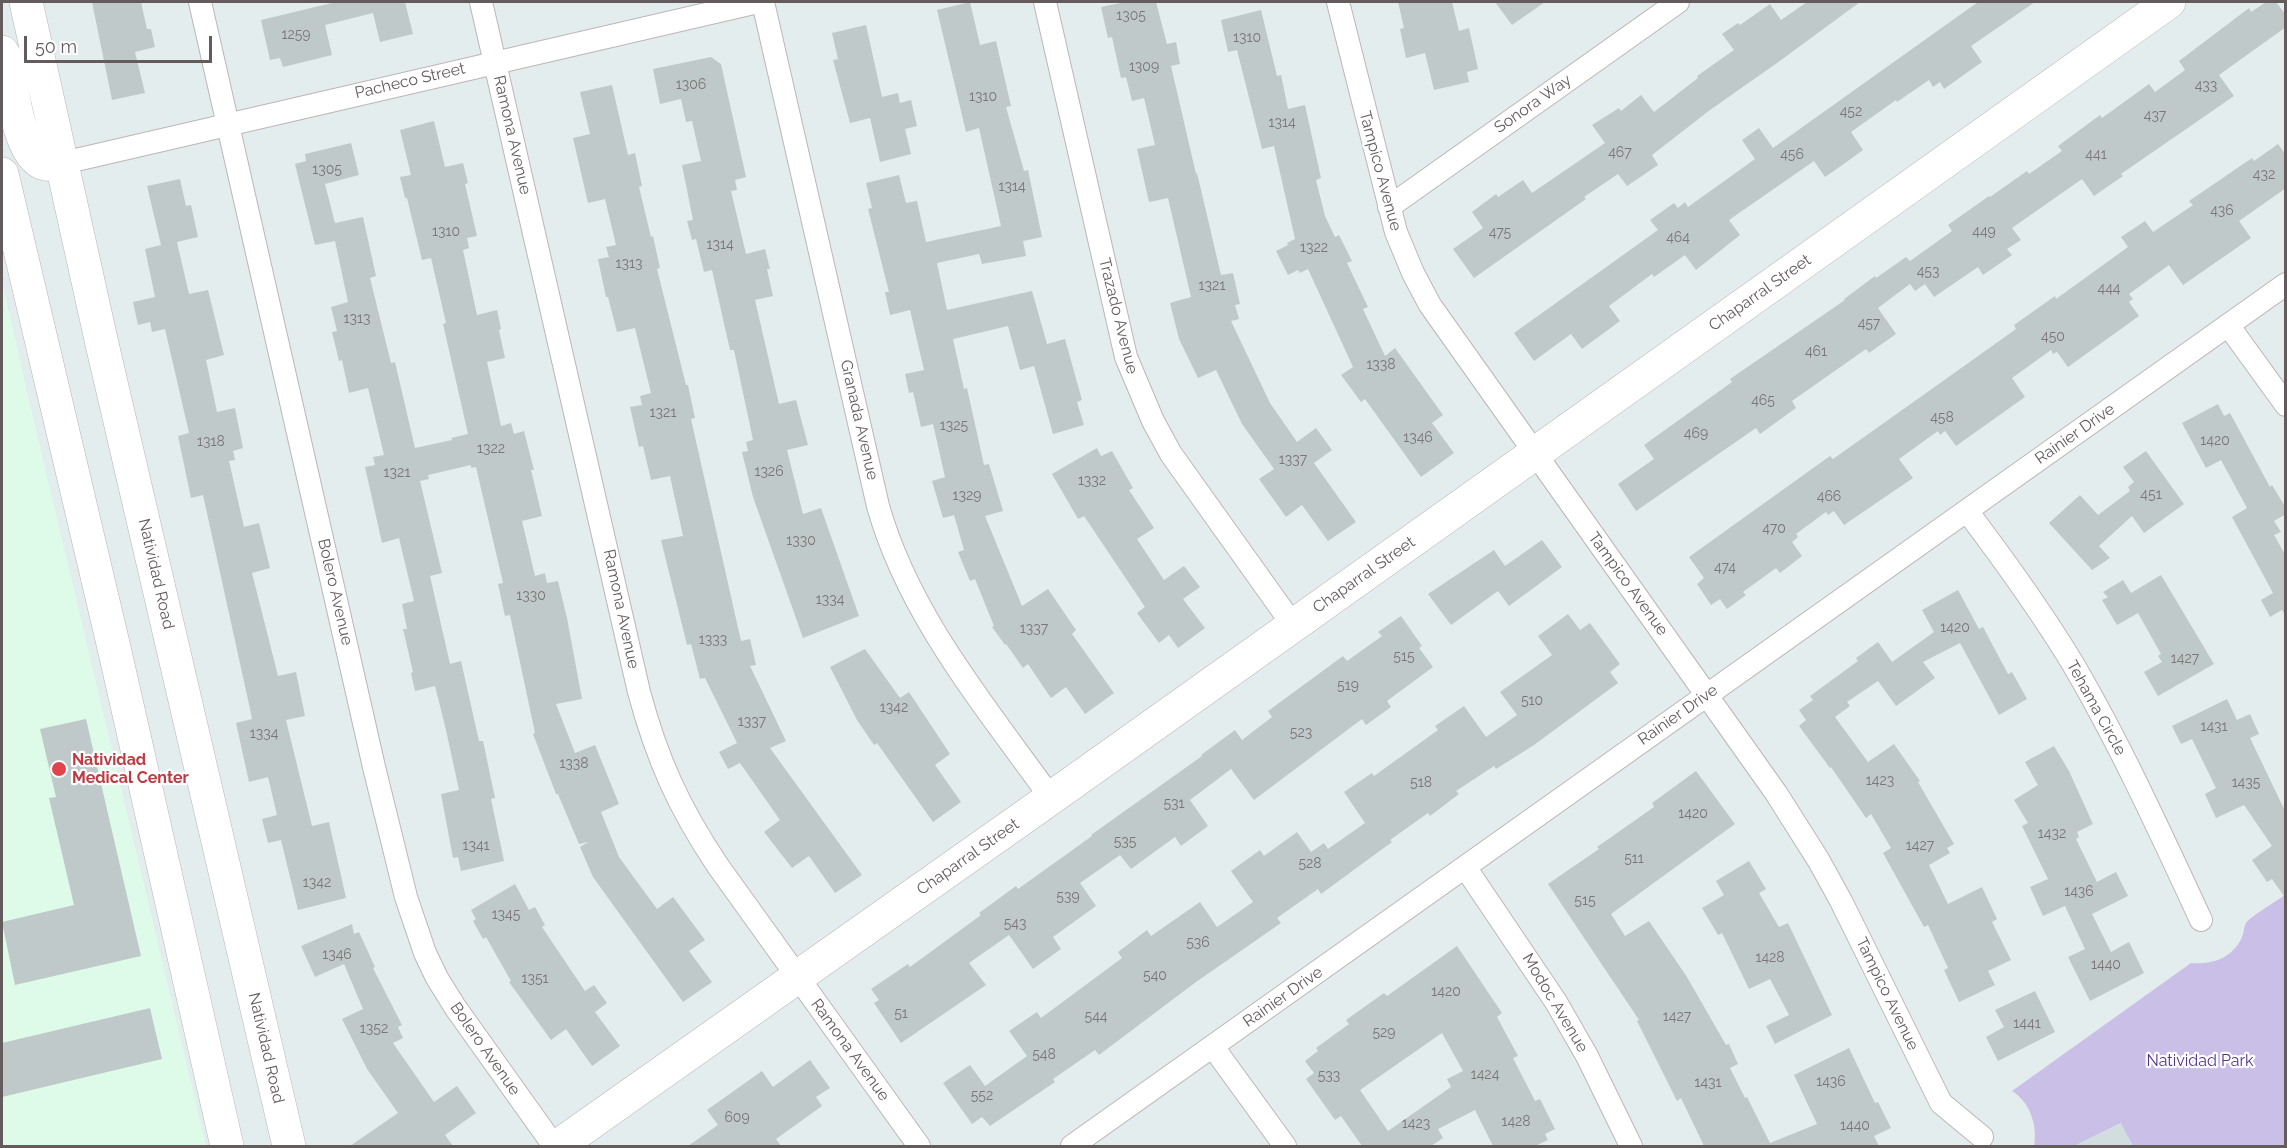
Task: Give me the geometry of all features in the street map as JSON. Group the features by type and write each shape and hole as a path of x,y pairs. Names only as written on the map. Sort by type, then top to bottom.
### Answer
{"main road":[{"name":"Natividad Road","path":"26,2 102,344 289,1146"},
{"name":"Chaparral Street","path":"556,1146 1051,798 2169,2"},
{"path":"2,52 7,60 21,133 28,152 40,162 48,165 63,163"},
{"path":"2,180 115,652 227,1146"}],"street":[{"name":"Bolero Avenue","path":"200,2 382,801 415,925 425,953 455,1007 556,1146"},
{"name":"Ramona Avenue","path":"481,2 639,692 655,746 677,799 693,830 919,1146"},
{"name":"Pacheco Street","path":"63,163 758,2"},
{"name":"Granada Avenue","path":"763,2 878,506 890,544 906,581 930,625 1051,798"},
{"name":"Trazado Avenue","path":"1045,2 1124,346 1138,390 1175,461 1293,625"},
{"name":"Tampico Avenue","path":"1338,2 1389,207 1402,250 1430,305 1776,794 1819,861 1870,958 1941,1103 1982,1137"},
{"name":"Sonora Way","path":"1389,207 1678,2"},
{"name":"Rainier Drive","path":"1072,1146 2286,284"},
{"path":"2228,325 2286,405"},
{"name":"Tehama Circle","path":"1967,511 2038,610 2073,664 2123,756 2201,921"},
{"name":"Modoc Avenue","path":"1465,867 1556,1002 1587,1056 1631,1146"},
{"path":"1213,1047 1285,1146"}],"shaded area":[{"name":"Natividad Medical Center","path":"2,281 27,392 206,1146 2,1146"},
{"path":"2122,1123 2133,1146 2074,1146"}],"green space":[{"name":"Natividad Park","path":"2285,895 2285,1146 2133,1146 2121,1123 2074,1146 2034,1146 2035,1131 2031,1115 2024,1101 2012,1091 2191,963 2207,963 2227,955 2238,944 2245,924"}],"building":[{"path":"92,2 141,2 147,29 151,29 155,47 135,52 145,93 112,100"},
{"path":"336,2 405,2 413,34 380,42 373,13 325,25 332,55 283,67 280,58 270,60 261,20"},
{"path":"970,2 980,45 996,41 1011,106 1006,107 1024,171 1028,170 1042,237 1023,241 1026,256 982,264 979,254 937,263 947,310 1032,291 1047,344 1065,339 1082,400 1077,402 1084,425 1053,434 1034,366 1020,370 1008,326 953,339 964,389 967,388 984,465 989,464 1003,511 985,516 1022,606 1048,589 1076,630 1072,634 1114,693 1085,714 1066,687 1051,698 1028,664 1023,668 992,627 994,626 975,579 970,581 958,552 964,550 954,515 943,518 932,481 945,477 933,424 921,427 913,392 909,393 905,374 924,370 910,310 890,315 885,292 889,292 868,209 872,208 866,183 899,175 906,203 917,201 926,242 1001,226 979,128 966,132 937,10"},
{"path":"1125,2 1156,2 1167,44 1176,42 1180,64 1171,66 1196,174 1221,275 1233,273 1240,304 1235,305 1239,319 1231,321 1270,403 1297,442 1316,428 1332,450 1314,463 1356,522 1328,541 1302,505 1286,517 1259,479 1274,469 1242,424 1216,370 1198,378 1179,339 1170,303 1191,297 1168,198 1149,202 1137,149 1155,145 1144,98 1132,101 1126,77 1121,78 1112,37 1108,38 1101,7"},
{"path":"1398,2 1452,2 1459,31 1469,28 1478,69 1467,72 1469,82 1434,90 1425,53 1406,58 1400,29 1404,28"},
{"path":"1495,2 1545,2 1512,25"},
{"path":"1807,2 1860,2 1710,110 1652,155 1658,165 1627,186 1618,174 1474,278 1453,249 1483,228 1472,212 1496,194 1498,197 1523,180 1532,193 1605,143 1592,125 1619,108 1621,111 1641,95 1654,112 1698,78 1697,76 1734,50 1722,34 1738,23 1740,25 1770,4 1781,20"},
{"path":"1978,2 2035,2 1971,46 1982,62 1944,89 1940,82 1933,87 1929,80 1851,132 1863,150 1841,166 1825,177 1814,161 1729,220 1740,235 1696,270 1685,255 1654,277 1652,274 1609,306 1620,321 1582,349 1571,334 1534,361 1514,333 1658,230 1650,220 1674,203 1678,208 1685,202 1688,207 1755,159 1742,140 1759,128 1773,148"},
{"path":"2266,2 2276,2 2286,15 2286,27 2219,75 2234,96 2121,174 2123,176 2094,196 2082,179 2012,228 2021,240 2007,249 2012,255 1983,275 1978,267 1934,297 1925,284 1915,291 1910,284 1878,308 1896,334 1869,353 1866,349 1792,401 1796,408 1760,434 1756,428 1636,511 1618,484 1654,459 1644,445 1732,382 1730,379 1845,300 1875,276 1876,278 1906,257 1910,261 1952,231 1948,225 2027,171 2029,174 2062,151 2058,146 2100,115 2102,118 2149,84 2155,92 2185,70 2179,61 2249,8 2251,12"},
{"path":"1261,10 1277,76 1281,75 1288,109 1305,105 1321,178 1316,180 1325,216 1335,237 1339,235 1352,261 1347,263 1368,307 1363,309 1385,356 1395,348 1443,415 1432,423 1454,453 1421,477 1365,399 1361,402 1341,375 1353,367 1308,269 1300,273 1298,270 1288,275 1276,251 1295,239 1274,146 1262,149 1237,50 1228,52 1221,20"},
{"path":"866,25 882,97 898,93 900,103 911,100 917,126 905,129 911,154 880,162 870,118 850,123 833,60 838,59 832,33"},
{"path":"711,57 721,64 746,177 735,180 737,190 731,191 746,254 765,249 770,269 767,269 773,296 755,300 779,404 796,400 808,445 787,450 803,514 821,508 859,616 803,638 753,497 742,452 748,451 746,442 753,440 734,350 730,350 712,270 704,272 696,239 692,240 687,221 693,220 682,165 701,161 692,121 686,122 681,99 660,104 653,69"},
{"path":"612,85 628,155 635,153 642,186 639,187 651,237 653,236 660,268 657,269 686,385 688,385 695,418 691,419 741,641 750,639 756,665 750,666 786,741 770,748 862,875 835,893 809,856 792,868 764,832 780,820 740,763 728,769 719,752 737,743 705,678 700,679 691,644 687,645 661,540 683,536 670,476 651,480 643,446 639,447 630,407 642,405 640,396 651,393 635,328 617,332 608,297 606,297 598,259 609,257 606,247 616,245 605,199 588,203 573,138 590,134 580,92"},
{"path":"434,121 445,167 463,163 468,183 465,184 477,236 467,238 469,248 463,250 477,315 497,310 505,358 487,362 501,426 511,423 514,434 524,431 534,470 531,470 542,516 522,521 535,576 545,573 547,583 558,581 567,618 582,699 556,704 575,753 595,745 619,804 601,812 619,857 657,909 673,897 705,940 689,951 712,982 683,1002 593,877 580,847 588,842 579,844 558,794 556,794 533,734 535,733 510,615 505,616 498,584 503,583 476,467 471,468 471,465 428,475 429,479 420,481 442,573 430,576 450,664 461,661 479,741 483,741 495,798 491,799 504,861 461,871 458,857 453,858 441,794 459,790 446,730 435,686 415,691 403,629 407,629 402,604 414,601 399,538 382,543 365,467 375,465 373,457 384,455 368,388 349,393 342,360 339,361 332,332 337,331 331,307 348,302 335,241 315,245 295,164 306,161 305,154 351,143 359,175 325,184 335,223 363,217 376,276 370,278 391,363 395,362 415,448 452,440 451,438 468,434 443,324 446,323 431,258 422,260 400,177 411,175 400,130"},
{"path":"2278,144 2286,155 2286,188 2239,221 2251,238 2183,285 2169,265 2129,294 2133,299 2129,302 2139,316 2068,367 2057,352 2053,354 2051,350 2012,378 2025,397 1956,446 1945,431 1940,435 1938,431 1899,459 1913,478 1844,525 1834,511 1828,515 1826,512 1796,534 1798,537 1792,542 1802,556 1780,573 1776,568 1743,592 1746,595 1727,609 1720,599 1711,605 1697,584 1704,578 1689,557 1830,456 1833,459 2016,329 2014,325 2055,296 2056,299 2128,247 2121,237 2145,221 2153,232 2193,205 2189,201 2252,158 2254,161"},
{"path":"180,179 186,206 191,205 198,237 177,242 189,294 208,290 224,355 206,360 217,412 235,408 243,448 233,451 235,460 229,461 244,527 259,523 270,568 252,573 278,676 296,672 305,716 286,720 312,826 329,822 346,898 298,910 281,840 268,843 262,819 277,815 268,777 249,782 236,723 252,719 203,495 191,498 178,436 189,433 165,329 152,332 150,322 138,325 133,302 155,297 145,249 161,245 147,186"},
{"path":"2218,404 2224,416 2230,413 2270,487 2272,485 2286,508 2286,514 2274,521 2281,532 2274,535 2286,556 2286,617 2282,610 2270,617 2261,600 2273,593 2232,517 2247,508 2221,460 2206,468 2182,423"},
{"path":"1097,448 1101,456 1112,451 1133,488 1129,490 1154,528 1137,539 1164,580 1184,566 1200,587 1183,599 1205,628 1178,648 1169,635 1159,643 1137,613 1145,607 1084,516 1078,519 1052,474"},
{"path":"2146,451 2184,504 2144,533 2132,516 2099,546 2110,558 2092,570 2049,523 2080,495 2098,515 2130,491 2128,487 2134,482 2123,467"},
{"path":"1542,540 1562,567 1509,606 1498,591 1451,625 1428,594 1494,550 1505,566"},
{"path":"2161,575 2214,664 2158,696 2144,672 2162,662 2158,656 2161,654 2138,613 2117,625 2102,600 2108,597 2103,592 2123,580 2131,593"},
{"path":"1958,590 1979,629 1983,627 2008,674 2012,672 2027,699 1999,715 1960,643 1923,662 1935,678 1896,706 1878,681 1847,702 1850,706 1835,717 1868,762 1894,744 1920,781 1918,782 1954,844 1947,848 1950,853 1929,865 1948,904 1982,887 1997,919 1992,922 2011,960 1988,971 1995,985 1959,1002 1944,970 1948,968 1928,925 1924,927 1883,853 1891,848 1871,814 1866,818 1799,726 1806,720 1799,710 1813,700 1810,696 1858,661 1856,658 1878,642 1892,662 1934,632 1922,610"},
{"path":"1568,614 1580,630 1590,623 1620,664 1610,672 1618,683 1534,745 1496,769 1494,766 1456,791 1459,794 1430,816 1428,813 1390,840 1392,842 1321,894 1318,889 1277,918 1281,923 1196,982 1099,1055 1095,1050 1053,1079 1055,1082 990,1126 982,1117 972,1124 943,1083 970,1065 985,1086 1027,1056 1009,1031 1037,1012 1041,1018 1122,958 1118,952 1147,930 1151,936 1200,902 1217,927 1253,902 1231,871 1260,850 1264,856 1297,832 1311,852 1324,843 1328,849 1365,823 1344,792 1372,773 1374,776 1438,730 1435,726 1464,706 1486,737 1517,715 1500,692 1552,655 1538,636"},
{"path":"1401,616 1422,646 1419,648 1433,667 1387,701 1391,707 1366,725 1362,719 1254,800 1231,769 1190,800 1208,826 1181,846 1175,837 1131,869 1120,855 1080,883 1096,906 1053,937 1061,949 1033,969 1009,935 969,963 986,985 901,1043 874,1003 879,1000 871,989 908,964 910,967 1016,886 1018,889 1235,730 1242,740 1272,717 1268,711 1343,656 1347,661 1382,636 1378,632"},
{"path":"865,649 900,698 909,692 950,754 935,765 961,802 933,822 877,743 874,745 857,720 830,667"},
{"path":"2227,699 2237,720 2250,714 2259,734 2250,738 2286,813 2286,899 2272,879 2267,882 2252,860 2272,846 2244,805 2216,818 2205,794 2216,788 2192,739 2181,744 2172,726"},
{"path":"86,719 141,956 15,985 2,922 74,905 49,798 56,797 40,729"},
{"path":"2054,746 2069,771 2093,824 2077,832 2079,837 2076,839 2097,882 2116,872 2128,896 2092,914 2111,952 2129,942 2144,973 2090,1001 2068,957 2085,949 2065,906 2043,916 2030,887 2048,879 2022,826 2028,823 2014,800 2038,785 2025,762"},
{"path":"1696,771 1735,824 1611,914 1625,936 1649,921 1687,977 1726,1045 1729,1044 1738,1064 1730,1068 1770,1143 1817,1124 1794,1075 1849,1048 1875,1103 1878,1102 1891,1128 1874,1136 1879,1146 1704,1146 1681,1098 1677,1101 1637,1021 1639,1020 1548,884 1599,849 1597,847 1654,807 1652,803"},
{"path":"1749,861 1766,889 1759,893 1779,927 1788,923 1832,1015 1775,1044 1766,1026 1789,1015 1770,979 1749,989 1722,933 1718,935 1702,908 1724,895 1716,881"},
{"path":"515,884 529,910 535,907 545,925 542,927 585,991 594,985 607,1003 595,1012 620,1046 592,1066 566,1029 551,1040 509,982 511,981 486,937 483,939 473,921 476,919 471,910"},
{"path":"352,924 354,934 359,932 375,967 373,968 402,1025 398,1027 403,1038 393,1043 434,1102 457,1086 476,1113 445,1135 453,1146 350,1146 398,1113 367,1069 342,1019 363,1009 344,964 315,977 301,946"},
{"path":"1457,946 1502,1013 1497,1017 1518,1056 1513,1058 1535,1101 1540,1099 1555,1129 1545,1134 1548,1140 1535,1146 1493,1146 1475,1110 1438,1129 1443,1138 1431,1146 1362,1146 1341,1116 1335,1120 1306,1079 1314,1073 1305,1061 1318,1051 1316,1048 1349,1024 1346,1020 1384,993 1387,996","holes":["1442,1033 1463,1071 1447,1079 1451,1087 1388,1131 1360,1090"]},
{"path":"2035,991 2055,1032 1998,1061 1986,1037 2004,1027 1995,1010"},
{"path":"150,1008 162,1059 2,1097 2,1043"},
{"path":"810,1060 830,1088 816,1097 822,1106 776,1139 781,1146 688,1146 718,1125 707,1110 762,1071 773,1087"}],"place":[{"name":"Natividad Medical Center","path":"59,769"}]}
